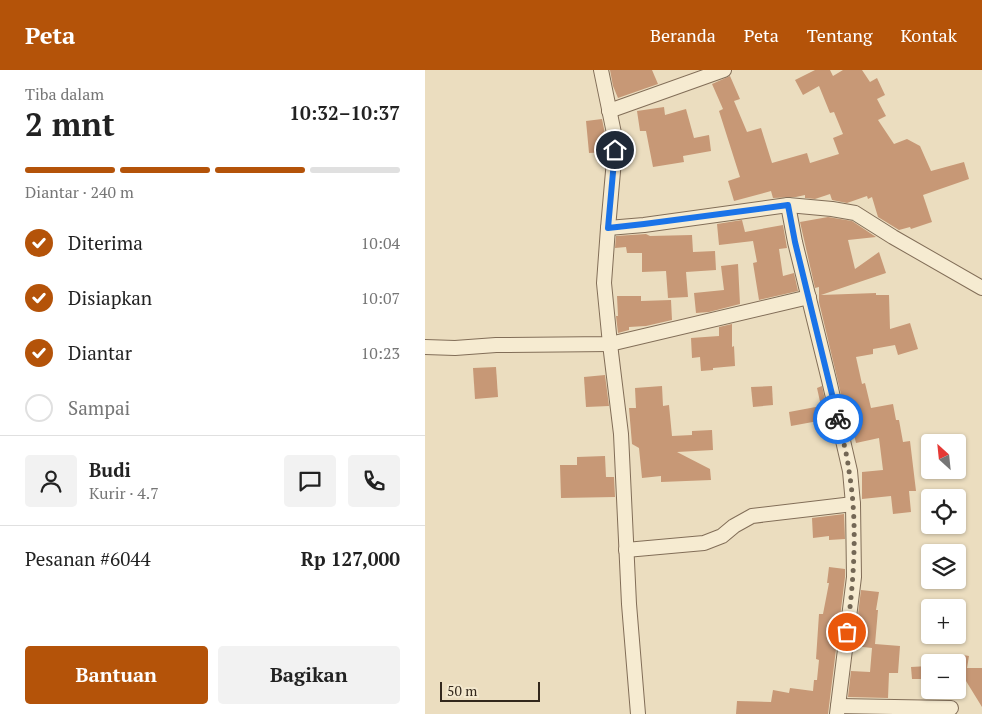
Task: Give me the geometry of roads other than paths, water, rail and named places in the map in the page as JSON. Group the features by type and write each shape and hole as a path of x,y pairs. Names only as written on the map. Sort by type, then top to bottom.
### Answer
{"street":[{"path":"601,70 615,150 605,282 610,344 621,434 626,550 638,714"},
{"path":"609,111 724,70"},
{"path":"608,228 788,205 832,209 855,213 982,288"},
{"path":"788,205 849,471 853,504 854,577 837,710 951,708"},
{"path":"425,347 610,344 809,297"},
{"path":"626,550 705,543 722,536 734,526 752,516 853,504"}]}
